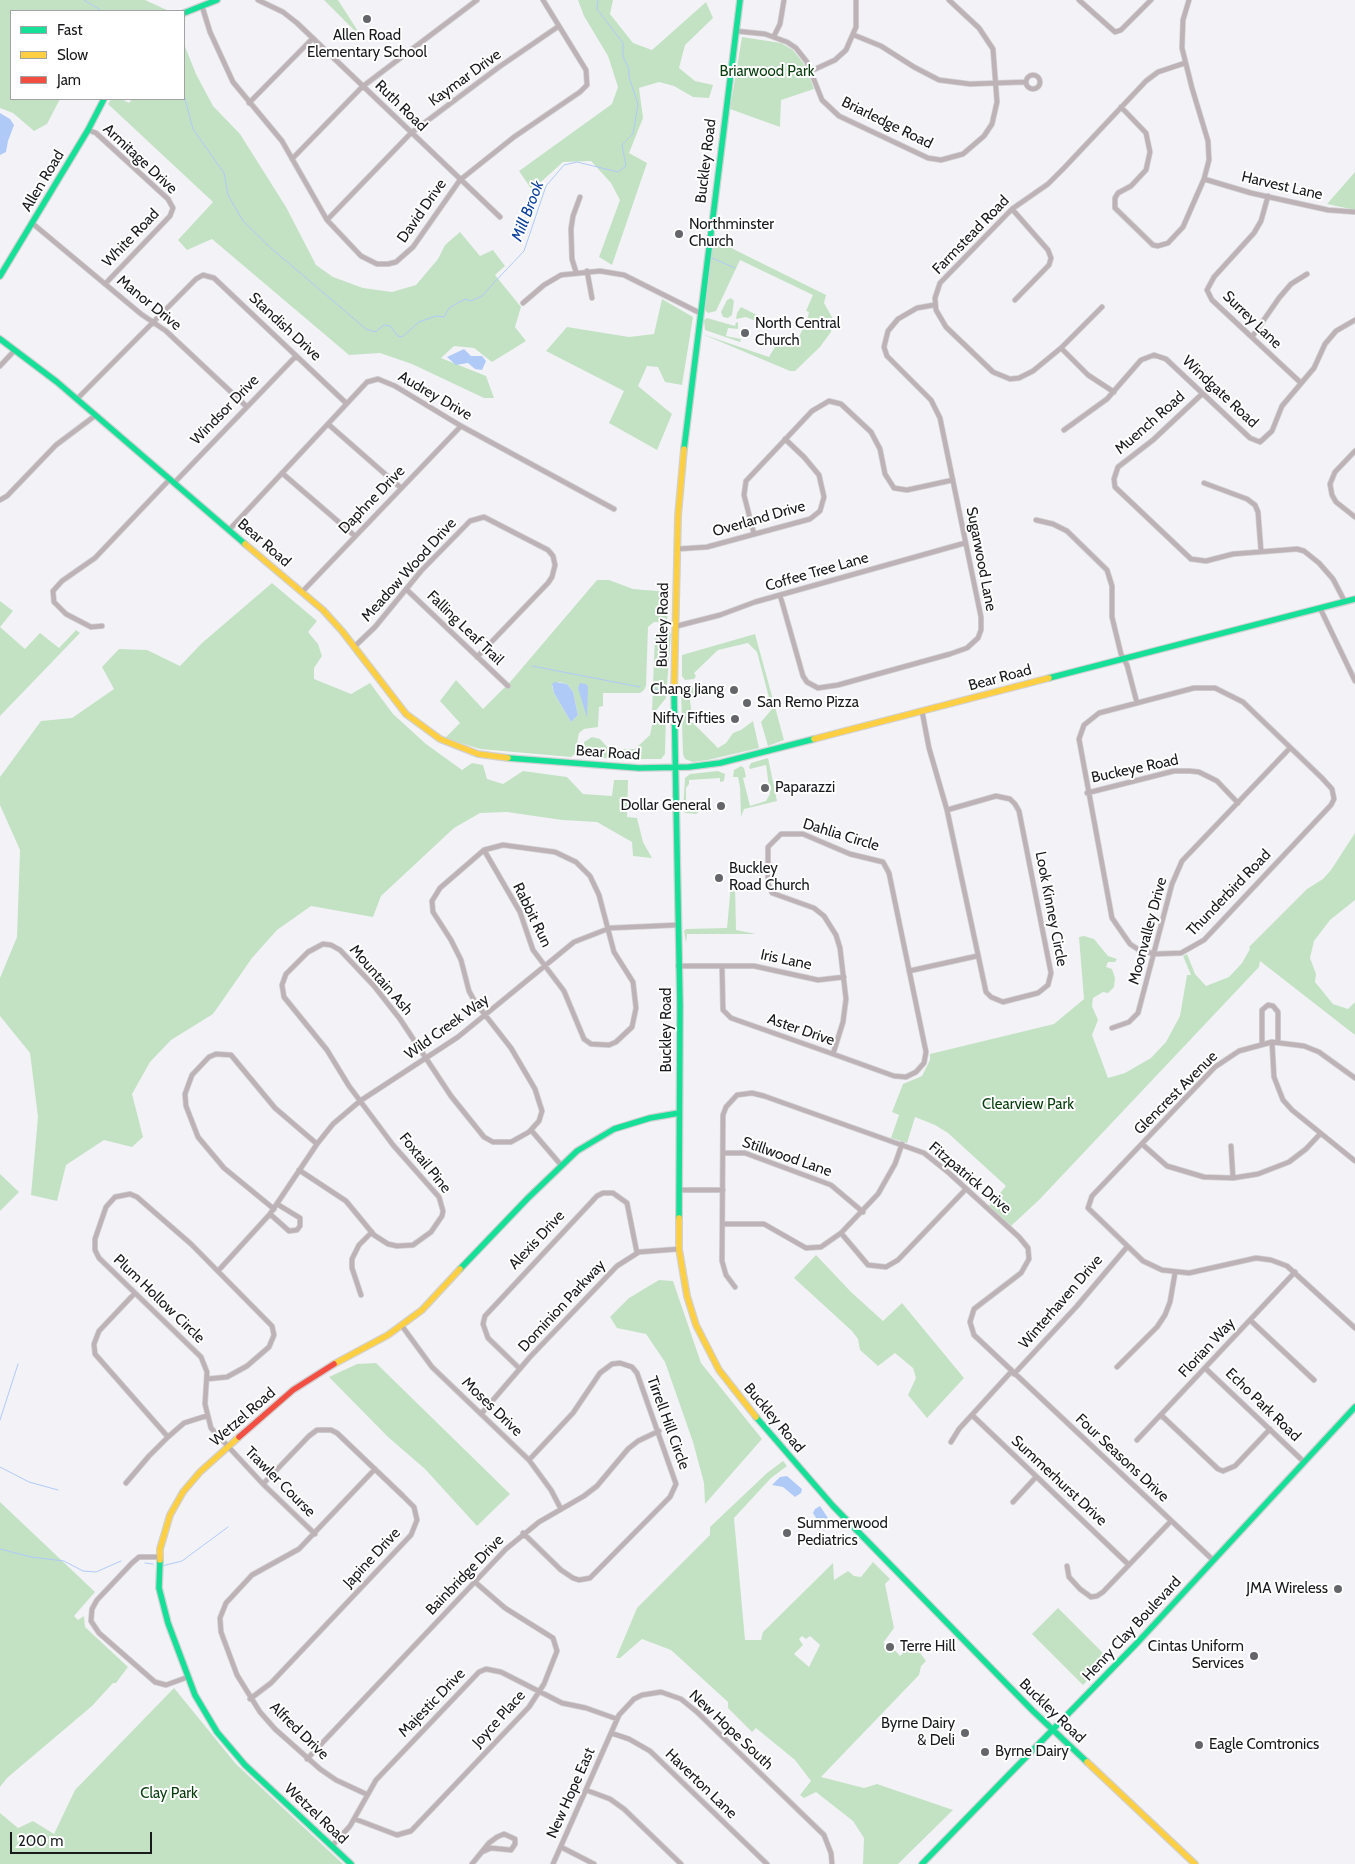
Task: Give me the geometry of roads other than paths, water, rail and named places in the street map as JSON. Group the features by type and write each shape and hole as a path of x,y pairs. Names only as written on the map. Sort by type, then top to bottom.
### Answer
{"street":[{"path":"185,13 217,0"},
{"name":"Ruth Road","path":"258,0 283,12 313,38 362,87 500,217"},
{"path":"292,159 362,87 478,0"},
{"name":"David Drive","path":"202,6 210,32 223,62 249,104 273,129 327,220 341,238 361,256 377,264 396,262 413,247 460,180 514,137 580,92 587,85 586,70 543,0"},
{"name":"Buckley Road","path":"740,0 680,480 677,549 674,767 678,966 679,1249 687,1296 696,1325 720,1370 733,1389 833,1506 1053,1730 1194,1864"},
{"path":"774,36 780,24 784,0"},
{"path":"811,71 835,60 846,50 854,35 856,0"},
{"name":"Briarledge Road","path":"736,31 774,36 796,48 811,71 822,100 839,116 934,160 962,154 984,136 996,116 997,82 995,57 989,41 979,28 949,0"},
{"path":"1080,0 1115,32 1122,30 1151,0"},
{"path":"1121,107 1146,133 1150,152 1146,170 1131,186 1118,193 1114,204 1118,212 1153,245 1168,243 1183,227 1204,179 1209,160 1208,141 1185,63 1182,36 1183,20 1189,0"},
{"name":"Kaymar Drive","path":"327,220 411,133 498,67 559,26"},
{"path":"854,35 882,46 931,78 970,84 1025,82"},
{"path":"249,104 313,38"},
{"name":"Farmstead Road","path":"934,305 940,283 1012,209 1048,184 1146,81 1158,72 1185,63"},
{"name":"Allen Road","path":"0,276 88,130 103,100"},
{"name":"Armitage Drive","path":"88,130 96,133 168,199 173,208"},
{"name":"Harvest Lane","path":"1204,179 1328,210 1355,212"},
{"name":"Surrey Lane","path":"1268,196 1261,222 1254,233 1214,277 1207,290 1212,300 1301,384"},
{"path":"576,272 572,259 571,229 573,216 580,197"},
{"name":"White Road","path":"105,284 170,216 173,208"},
{"path":"1012,209 1048,250 1051,258 1049,265 1015,300"},
{"name":"Manor Drive","path":"32,223 152,322 166,331 246,406"},
{"path":"587,271 592,298"},
{"path":"523,303 553,279 576,272 600,271 624,275 700,313"},
{"path":"1252,337 1291,284 1307,274"},
{"name":"Standish Drive","path":"152,322 196,279 203,275 214,278 346,403"},
{"path":"934,305 939,318 946,327 993,372 1010,379 1026,376 1062,348 1102,307"},
{"name":"Sugarwood Lane","path":"780,595 789,619 804,676 814,687 823,688 922,663 967,648 978,638 981,630 953,480 937,410 925,393 885,352 885,339 892,326 906,312 934,305"},
{"name":"Windgate Road","path":"1064,430 1092,411 1114,392 1141,360 1154,355 1166,359 1250,438 1260,442 1266,439 1272,431 1282,406 1314,368 1325,344 1336,331 1355,320"},
{"path":"77,399 152,322"},
{"name":"Bear Road","path":"0,338 96,415 322,610 354,647 406,714 433,735 478,754 639,768 720,763 1355,599"},
{"path":"1062,348 1088,375 1114,392"},
{"path":"0,366 15,350"},
{"name":"Windsor Drive","path":"102,626 91,627 66,614 54,602 53,591 62,581 84,568 95,558 296,356"},
{"name":"Audrey Drive","path":"229,530 346,403 367,382 378,379 395,386 461,426 614,509"},
{"name":"Muench Road","path":"1202,394 1153,440 1118,467 1114,479 1116,487 1191,558 1206,561 1233,554 1289,548 1304,551 1333,579 1345,602"},
{"path":"754,534 743,486 752,472 822,404 834,402 841,404 871,432 880,450 886,474 894,488 907,490 953,480"},
{"path":"0,500 7,496 56,445 96,415"},
{"path":"328,424 402,488"},
{"name":"Daphne Drive","path":"302,592 461,426"},
{"name":"Overland Drive","path":"677,549 707,547 810,519 820,511 823,504 823,486 819,475 785,439"},
{"path":"1355,451 1335,472 1330,484 1332,495 1336,502 1355,517"},
{"path":"282,473 355,536"},
{"path":"1204,483 1247,499 1255,505 1258,512 1260,551"},
{"name":"Meadow Wood Drive","path":"354,647 380,622 406,589 470,521 484,517 494,520 548,550 555,562 552,577 477,657"},
{"path":"1036,520 1053,524 1067,531 1107,570 1112,586 1112,617 1137,703"},
{"name":"Coffee Tree Lane","path":"677,626 965,543"},
{"name":"Falling Leaf Trail","path":"406,589 508,686"},
{"path":"1320,608 1355,681"},
{"name":"Thunderbird Road","path":"1194,688 1224,691 1243,702 1335,794 1331,805 1204,940 1181,953 1155,954 1139,950 1130,944 1116,927 1112,918 1079,749 1082,729 1092,718 1099,713 1137,703 1194,688"},
{"name":"Look Kinney Circle","path":"922,711 929,748 947,810 986,992 998,1002 1010,1001 1038,993 1051,980 1051,973 1031,870 1015,804 1010,799 996,796 947,810"},
{"name":"Moonvalley Drive","path":"1112,1028 1129,1022 1138,1013 1172,884 1182,861 1290,748"},
{"name":"Buckeye Road","path":"1087,793 1174,771 1190,770 1199,772 1217,782 1238,803"},
{"name":"Dahlia Circle","path":"833,1054 845,1013 844,977 836,935 824,916 802,903 778,897 772,893 769,886 768,847 780,834 803,834 850,854 883,862 889,873 926,1052 924,1063 916,1072"},
{"name":"Rabbit Run","path":"503,845 549,851 570,858 582,868 596,886 607,929 614,952 633,982 636,1008 632,1026 616,1042 601,1046 591,1044 584,1039 564,991 533,950 520,912 484,850 503,845"},
{"path":"425,1058 450,1096 484,1137 493,1142 511,1142 532,1130 541,1115 541,1103 520,1061 469,991 461,960 451,940 434,916 432,901 440,888 484,850"},
{"name":"Wild Creek Way","path":"270,1214 317,1144 334,1124 360,1101 486,1016 574,942 607,929 634,925 677,925"},
{"name":"Mountain Ash","path":"360,1101 327,1050 290,1005 282,992 286,974 316,946 330,945 340,950 365,975 400,1019 425,1058"},
{"path":"909,971 977,956"},
{"name":"Iris Lane","path":"678,966 762,967 818,980 844,977"},
{"name":"Aster Drive","path":"722,966 723,1010 725,1015 899,1077 906,1077 916,1072"},
{"path":"1262,1044 1262,1010 1265,1006 1276,1008 1278,1042"},
{"path":"1272,1042 1274,1077 1283,1100 1320,1134 1355,1161"},
{"name":"Glencrest Avenue","path":"1127,1247 1090,1212 1089,1205 1092,1196 1215,1067 1239,1051 1262,1044 1278,1042 1304,1046 1319,1052 1355,1078"},
{"path":"274,1209 224,1168 198,1137 186,1106 185,1094 192,1076 209,1058 216,1054 231,1055 275,1108 317,1144"},
{"name":"Fitzpatrick Drive","path":"735,1287 724,1268 723,1116 730,1101 743,1093 764,1096 902,1144 924,1154 1020,1237 1029,1252 1027,1265 1021,1273 974,1309 971,1316 974,1335 1013,1373"},
{"name":"Foxtail Pine","path":"299,1170 346,1201 372,1232 388,1244 397,1246 413,1245 431,1232 440,1222 443,1211 439,1196 393,1145 360,1101"},
{"name":"Wetzel Road","path":"351,1864 231,1750 206,1716 188,1677 162,1601 159,1557 164,1530 183,1492 200,1472 310,1378 402,1326 438,1294 561,1165 592,1141 614,1129 642,1120 679,1113"},
{"path":"532,1130 561,1165"},
{"path":"1142,1144 1167,1166 1204,1177 1233,1178 1258,1174 1289,1162 1306,1149 1320,1134"},
{"path":"723,1224 764,1224 806,1248 821,1247 841,1233 863,1212 878,1194 902,1144"},
{"path":"1231,1146 1233,1178"},
{"name":"Stillwood Lane","path":"723,1153 745,1152 831,1185 863,1212"},
{"path":"841,1233 868,1265 886,1268 898,1260 966,1189"},
{"path":"679,1190 723,1190"},
{"name":"Alexis Drive","path":"520,1369 488,1338 483,1324 485,1316 597,1196 603,1193 613,1193 627,1203 637,1253"},
{"name":"Plum Hollow Circle","path":"206,1416 207,1379 200,1357 107,1268 99,1258 94,1246 106,1208 116,1197 122,1194 137,1197 270,1321 274,1335 268,1347 237,1374 207,1379"},
{"path":"218,1271 270,1214 290,1231 297,1230 300,1226 300,1218 277,1204"},
{"path":"361,1295 352,1268 352,1259 359,1245 372,1232"},
{"path":"1127,1247 1148,1264 1175,1273 1195,1272 1256,1258 1278,1263 1296,1272 1355,1328"},
{"name":"Winterhaven Drive","path":"951,1442 972,1415 1078,1306 1127,1247"},
{"name":"Dominion Parkway","path":"481,1414 520,1369 617,1266 637,1253 679,1249"},
{"name":"Florian Way","path":"1137,1440 1296,1272"},
{"path":"1116,1367 1157,1326 1164,1315 1170,1302 1175,1273"},
{"path":"134,1294 99,1331 94,1344 95,1354 168,1437"},
{"path":"1250,1320 1314,1380"},
{"name":"Moses Drive","path":"402,1326 432,1367 529,1460 551,1490 562,1510"},
{"name":"Tirrell Hill Circle","path":"523,1533 567,1574 580,1580 590,1578 637,1532 674,1490 676,1479 637,1373 626,1364 612,1364 600,1373 573,1413 529,1460"},
{"name":"Echo Park Road","path":"1205,1368 1303,1461"},
{"name":"Four Seasons Drive","path":"1013,1373 1213,1560"},
{"name":"Henry Clay Boulevard","path":"922,1864 1053,1730 1355,1407"},
{"name":"Summerhurst Drive","path":"972,1415 1129,1565"},
{"path":"1161,1415 1223,1472 1235,1466 1270,1429"},
{"path":"126,1484 148,1456 184,1423 206,1416 211,1428 228,1447"},
{"name":"Japine Drive","path":"250,1699 271,1683 285,1669 415,1528 417,1520 414,1507 337,1433 324,1429 309,1436 263,1484"},
{"name":"Bainbridge Drive","path":"307,1759 523,1533 597,1486 633,1445 659,1431"},
{"name":"Trawler Course","path":"228,1447 315,1534"},
{"name":"Alfred Drive","path":"366,1794 336,1780 307,1759 275,1729 250,1699 237,1675 222,1632 220,1618 223,1608 252,1575 291,1555 315,1534 375,1469"},
{"path":"1013,1502 1036,1477"},
{"path":"1067,1566 1069,1577 1091,1597 1103,1592 1171,1521"},
{"path":"159,1557 139,1557 132,1563 97,1600 92,1609 91,1622 99,1632 155,1682 166,1685 188,1677"},
{"name":"Joyce Place","path":"355,1819 397,1835 410,1831 523,1713 539,1693 555,1659 556,1644 553,1638 505,1608 475,1582"},
{"name":"Majestic Drive","path":"332,1846 355,1819 366,1794 376,1780 479,1672 493,1669 562,1704 586,1708 617,1719"},
{"name":"New Hope South","path":"611,1732 626,1706 642,1695 661,1692 680,1699 824,1835 828,1843 832,1864"},
{"name":"New Hope East","path":"553,1864 611,1732"},
{"name":"Haverton Lane","path":"611,1732 629,1739 650,1751 767,1864"},
{"path":"586,1790 610,1799 681,1864"},
{"path":"472,1864 482,1852 497,1836 504,1834 515,1839 515,1844 511,1850 491,1848 482,1852"},
{"path":"561,1847 594,1864"}],"water":[{"path":"0,113 10,119 14,125 6,152 0,155"},
{"path":"464,349 471,356 482,356 486,361 482,370 475,369 468,363 456,365 447,357"},
{"path":"555,682 567,684 573,692 578,715 571,722 554,693 552,684"},
{"path":"580,683 586,684 588,687 587,718 578,688"},
{"path":"787,1476 802,1489 801,1493 795,1497 783,1487 772,1485 780,1477"},
{"path":"820,1506 830,1521 824,1531 813,1513"}],"waterway":[{"name":"Mill Brook","path":"84,0 100,10"},
{"name":"Mill Brook","path":"185,99 193,129 224,173 228,195 243,221 272,249 366,329 375,332 384,325 390,326 398,336 402,337 419,322 436,316 444,317 449,308 465,299 471,301 482,296 524,251 546,186 564,165 577,162 618,172 626,166 622,145 633,134 638,104 629,77 629,69 623,57 623,43 597,9 598,0"},
{"path":"712,258 735,268"},
{"path":"532,666 640,687"},
{"path":"655,689 664,691"},
{"path":"0,1420 18,1364"},
{"path":"0,1467 29,1482 58,1490"},
{"path":"162,1566 182,1561 228,1527"},
{"path":"0,1549 31,1557 64,1561 83,1571 96,1572 121,1561"},
{"path":"145,1563 153,1564"}],"place":[{"name":"Allen Road Elementary School","path":"367,19"},
{"name":"Northminster Church","path":"679,234"},
{"name":"North Central Church","path":"745,333"},
{"name":"Chang Jiang","path":"734,690"},
{"name":"San Remo Pizza","path":"747,703"},
{"name":"Nifty Fifties","path":"735,719"},
{"name":"Paparazzi","path":"765,788"},
{"name":"Dollar General","path":"721,806"},
{"name":"Buckley Road Church","path":"719,878"},
{"name":"Summerwood Pediatrics","path":"787,1533"},
{"name":"JMA Wireless","path":"1338,1589"},
{"name":"Terre Hill","path":"890,1647"},
{"name":"Cintas Uniform Services","path":"1254,1656"},
{"name":"Byrne Dairy & Deli","path":"965,1733"},
{"name":"Eagle Comtronics","path":"1199,1745"},
{"name":"Byrne Dairy","path":"985,1752"}],"park label":[{"name":"Briarwood Park","path":"767,72"},
{"name":"Clearview Park","path":"1028,1105"},
{"name":"Clay Park","path":"169,1794"}]}
